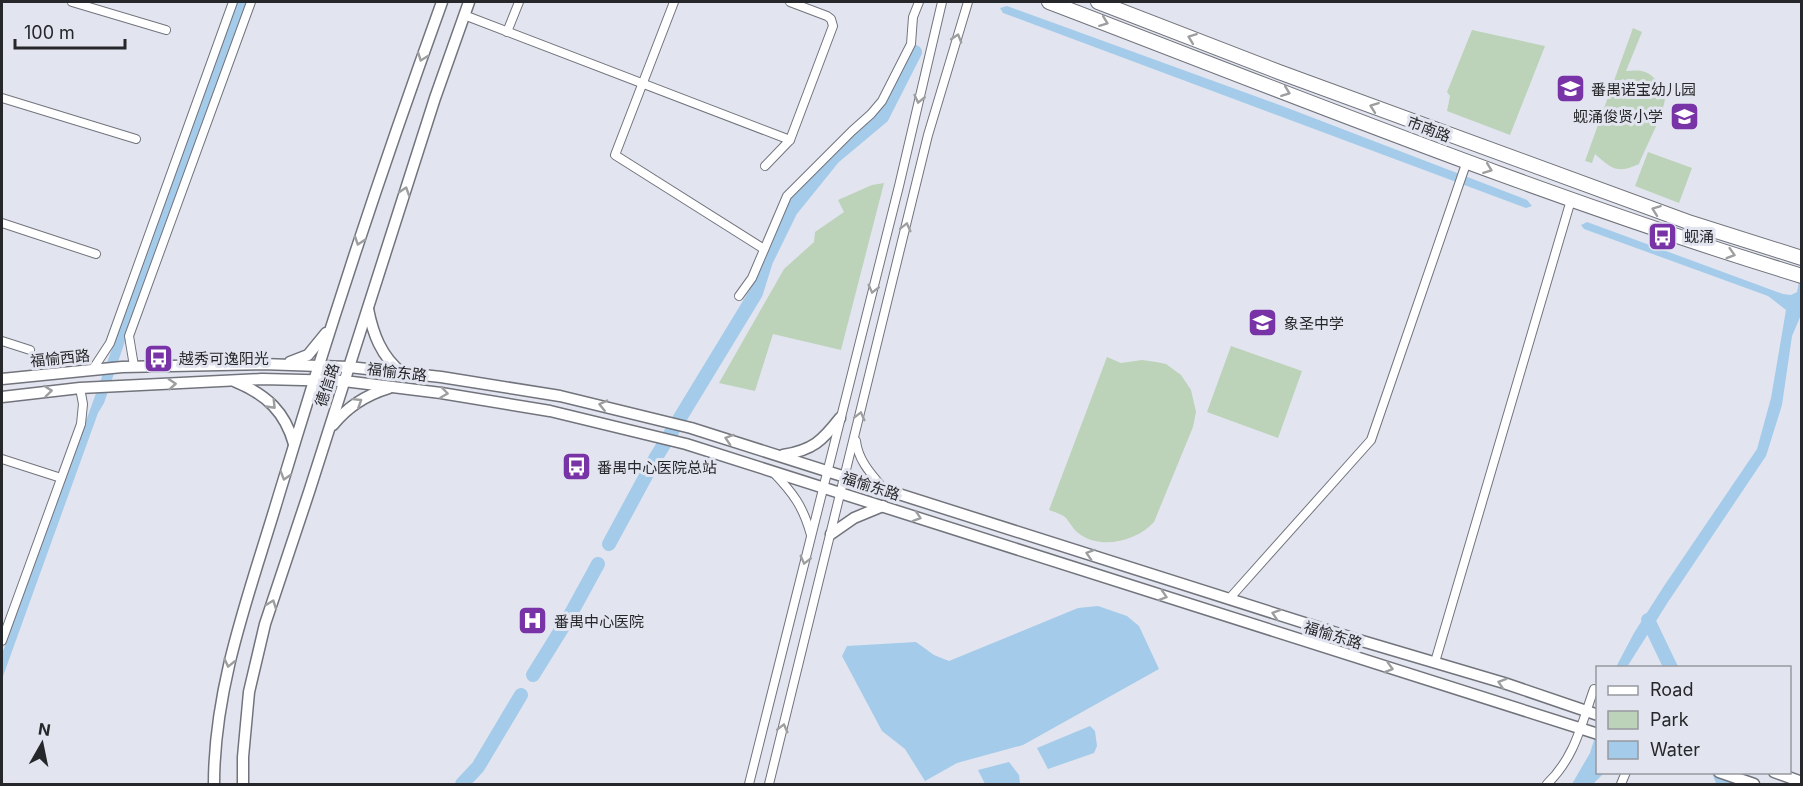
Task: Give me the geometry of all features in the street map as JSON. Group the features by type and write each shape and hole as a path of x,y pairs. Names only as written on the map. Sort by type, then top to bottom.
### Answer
{"highway":[{"name":"市南路","path":"1049,2 1465,166 1802,276"},
{"name":"市南路","path":"1098,2 1279,72 1680,219 1796,257"}],"street":[{"path":"72,2 166,30"},
{"path":"96,369 110,343 232,2"},
{"path":"134,366 129,336 251,2"},
{"name":"德信路","path":"214,784 217,729 229,664 314,380 442,2"},
{"name":"德信路","path":"243,784 245,724 254,665 265,624 435,98 469,2"},
{"path":"507,32 519,2"},
{"path":"674,2 615,155 764,249"},
{"path":"765,166 790,140 833,26 831,19 827,16 790,2"},
{"path":"740,296 752,278 787,196 882,101 912,44 913,17 919,2"},
{"path":"749,784 900,186 942,2"},
{"path":"769,784 928,135 969,2"},
{"path":"464,15 790,140"},
{"path":"2,98 136,140"},
{"path":"1229,599 1371,440 1465,166"},
{"path":"1435,662 1571,201"},
{"path":"2,223 96,254"},
{"path":"368,307 371,324 380,346 389,362 402,373"},
{"path":"281,364 308,355 321,341 333,322"},
{"path":"2,341 30,350"},
{"name":"福愉东路","path":"122,367 281,364 349,367 514,387 660,419 1592,713"},
{"name":"福愉西路","path":"2,379 122,367"},
{"path":"233,381 255,390 276,406 290,430 294,445"},
{"name":"福愉东路","path":"80,388 233,381 344,381 550,411 650,434 842,492 1264,629 1595,733"},
{"path":"329,429 343,412 358,401 394,387"},
{"path":"2,397 80,388 83,404 83,417 2,641"},
{"path":"778,455 796,452 822,440 840,418"},
{"path":"856,435 860,457 868,471 883,488"},
{"path":"766,452 766,469 794,493 805,513 811,536"},
{"path":"2,459 61,478"},
{"path":"831,534 854,518 883,506"},
{"path":"1546,784 1561,770 1581,728 1592,713 1594,689"},
{"path":"1529,711 1535,694"},
{"path":"1724,774 1754,784"},
{"path":"1780,774 1802,782"}],"green space":[{"path":"1633,28 1642,32 1626,71 1642,71 1652,76 1664,90 1665,101 1639,164 1620,169 1606,163 1595,154 1592,163 1585,161"},
{"path":"1472,30 1545,46 1510,135 1447,111 1450,96 1447,92"},
{"path":"1648,152 1692,168 1679,203 1635,186"},
{"path":"884,183 841,350 773,334 755,391 719,383 784,269 814,242 815,232 844,212 838,200 872,185"},
{"path":"1231,346 1302,371 1278,438 1207,412"},
{"path":"1107,357 1121,363 1142,360 1166,364 1181,375 1191,390 1196,412 1193,427 1154,522 1130,538 1099,542 1081,535 1064,517 1049,510"}],"water":[{"path":"237,2 247,2 155,253 104,403 98,413 2,679 2,654"},
{"path":"1007,6 1285,107 1527,200 1532,206 1526,208 1003,13 1000,8"},
{"path":"1587,222 1783,294 1791,295 1797,292 1801,272 1801,315 1792,336 1782,405 1766,456 1628,666 1617,666 1634,633 1757,449 1771,398 1786,310 1768,296 1584,229 1581,225"},
{"path":"1098,606 1127,616 1139,626 1159,669 1023,745 957,763 925,781 905,749 882,731 842,656 847,646 916,642 934,655 949,661 1078,608"},
{"path":"1090,726 1095,731 1097,746 1094,753 1048,769 1037,748"},
{"path":"1596,734 1596,774 1603,774 1593,784 1572,784 1590,753"},
{"path":"1009,762 1019,775 1020,784 985,784 978,770"}],"waterway":[{"path":"609,544 655,459 756,293 766,261 791,210 833,158 882,117 915,52"},
{"path":"533,675 598,564"},
{"path":"1648,620 1670,666"},
{"path":"462,784 478,767 521,695"},
{"path":"1720,774 1724,784"}],"place":[{"name":"番禺诺宝幼儿园","path":"1570,89"},
{"name":"蚬涌俊贤小学","path":"1684,116"},
{"name":"蚬涌","path":"1663,236"},
{"name":"象圣中学","path":"1263,323"},
{"name":"越秀可逸阳光","path":"158,358"},
{"name":"番禺中心医院总站","path":"576,467"},
{"name":"番禺中心医院","path":"533,621"}]}
